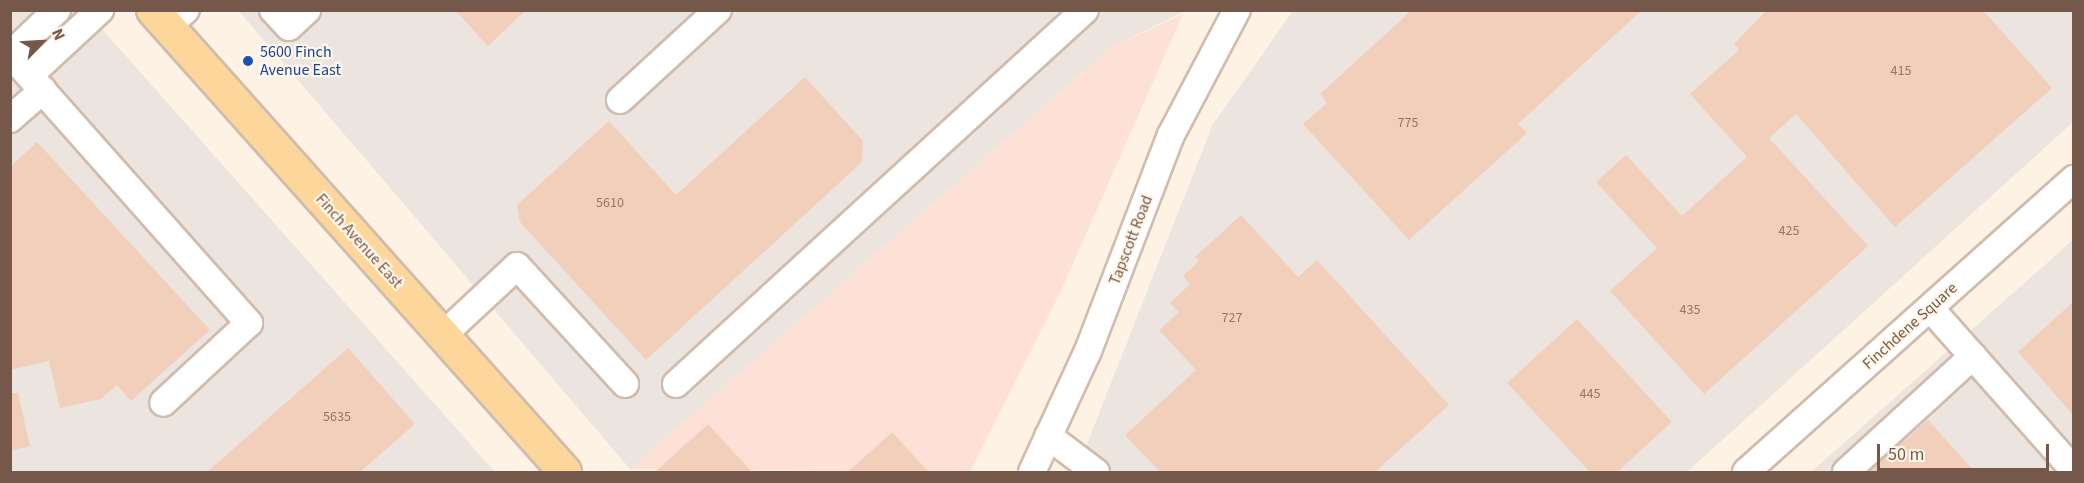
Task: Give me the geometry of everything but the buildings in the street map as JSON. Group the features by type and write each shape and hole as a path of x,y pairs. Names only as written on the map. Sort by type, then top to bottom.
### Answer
{"main road":[{"name":"Finch Avenue East","path":"169,16 442,335 565,472"}],"street":[{"path":"57,10 11,54 249,322 163,402"},
{"path":"10,119 36,82 100,10"},
{"path":"273,10 289,27 307,10"},
{"path":"620,100 718,10"},
{"path":"676,384 1085,10"},
{"name":"Tapscott Road","path":"1032,472 1171,135 1237,10"},
{"name":"Finchdene Square","path":"1746,472 1930,308 2069,192"},
{"path":"442,335 517,266 625,384"},
{"path":"1930,308 2073,470"},
{"path":"1846,472 1973,356"},
{"path":"1048,436 1096,472"}],"shaded area":[{"path":"10,11 86,11 495,472 11,472"},
{"path":"239,11 1185,11 1110,48 630,469"},
{"path":"1293,11 2073,11 2073,122 1687,472 1076,472 1213,124"},
{"path":"1183,14 1061,291 970,472 630,469 1110,48"},
{"path":"2073,240 2073,472 1811,472"}],"place":[{"name":"5600 Finch Avenue East","path":"248,61"}]}
